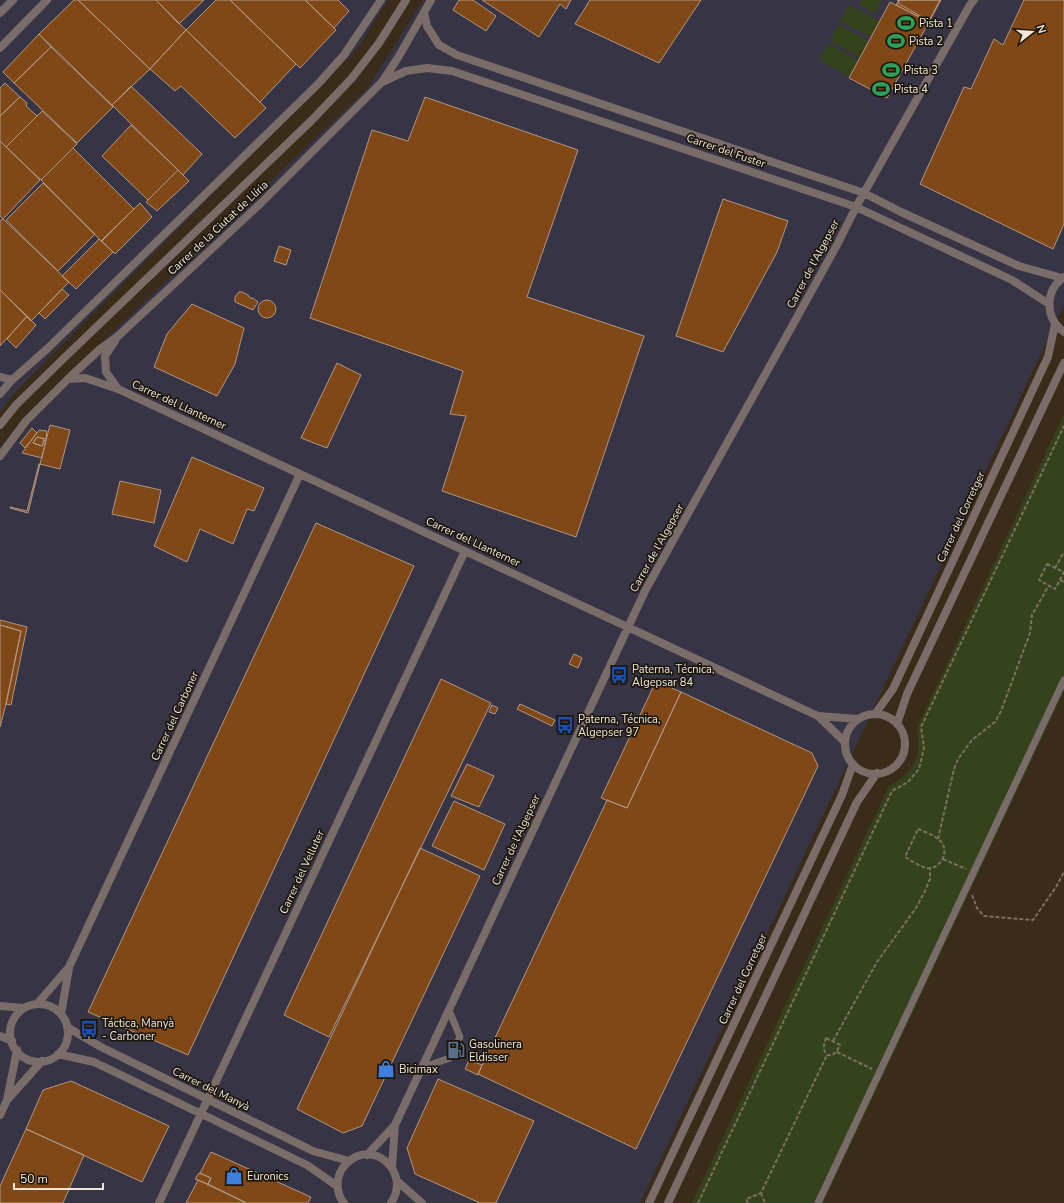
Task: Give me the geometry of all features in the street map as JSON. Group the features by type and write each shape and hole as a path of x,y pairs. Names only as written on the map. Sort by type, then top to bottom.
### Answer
{"street":[{"path":"0,13 13,0"},
{"path":"0,48 47,0"},
{"path":"0,394 12,380 47,349 318,84 344,55 381,0"},
{"name":"Carrer de la Ciutat de Llíria","path":"0,425 16,405 61,360 317,115 352,78 379,43 406,0"},
{"name":"Carrer de la Ciutat de Llíria","path":"0,456 26,421 68,379 100,349 117,337 262,203 382,82 399,56 431,0"},
{"name":"Carrer de l'Algepser","path":"395,1125 645,591 837,245 856,207 970,4 974,0"},
{"name":"Carrer del Fuster","path":"424,12 427,26 439,45 457,55 864,193 901,212 1019,266 1063,278"},
{"name":"Carrer del Fuster","path":"382,82 406,71 427,68 452,71 856,207 1012,280 1049,304"},
{"path":"1063,278 1055,285 1050,294 1049,304 1050,314 1055,324 1064,332"},
{"name":"Carrer del Corretger","path":"875,714 892,688 1048,357 1055,324"},
{"name":"Carrer del Llanterner","path":"117,337 105,356 106,372 118,389"},
{"path":"897,724 907,694 1064,363"},
{"path":"0,377 12,380"},
{"name":"Carrer del Llanterner","path":"68,379 85,378 118,389 465,551 818,716 845,742"},
{"name":"Carrer del Carboner","path":"61,1014 69,967 300,474"},
{"name":"Carrer del Velluter","path":"159,1203 465,551"},
{"path":"875,714 891,718 902,732 905,741 904,750 900,759 894,766 886,771 877,773 864,771 853,764 846,750 845,742 851,725 866,715 875,714"},
{"name":"Carrer del Llanterner","path":"818,716 858,719"},
{"name":"Carrer del Corretger","path":"649,1203 842,795 853,764"},
{"path":"668,1203 857,802 877,773"},
{"name":"Carrer del Carboner","path":"37,1004 69,967"},
{"path":"0,1006 24,1008 37,1004 46,1004 61,1014 65,1020 68,1037 64,1047 58,1054 50,1059 32,1061 24,1057 17,1050 12,1041 10,1032 12,1023 16,1015 24,1008"},
{"name":"Carrer del Manyà","path":"67,1027 101,1047 313,1151 349,1161"},
{"path":"0,1036 12,1041"},
{"path":"0,1115 7,1100 17,1050"},
{"path":"58,1054 94,1062 307,1164 337,1186"},
{"path":"7,1100 42,1061"},
{"path":"367,1154 395,1125"},
{"path":"391,1203 397,1190 397,1181 392,1167 395,1125"},
{"path":"344,1203 338,1193 338,1176 343,1167 349,1161 358,1156 367,1154 385,1160 392,1167"},
{"path":"397,1181 422,1203"}],"lane":[{"path":"818,1203 1064,680"},
{"path":"421,1068 450,1058 454,1051 460,1037 449,1010"}],"path":[{"path":"698,1203 892,791 908,782 919,769 924,748 921,727 1064,426"},
{"path":"1055,568 1064,552"},
{"path":"1047,564 1064,572 1060,580 1055,589 1039,580 1047,564"},
{"path":"1060,580 1064,582"},
{"path":"938,839 954,769 958,759 972,740 995,722 1001,711 1030,633 1032,615 1049,585"},
{"path":"918,829 938,839 943,844 944,852 943,859 938,865 930,868 924,867 905,857 918,829"},
{"path":"943,859 974,872"},
{"path":"833,1041 877,962 916,908 930,879 930,868"},
{"path":"970,890 977,908 984,916 1033,920 1056,887 1064,872"},
{"path":"748,1203 746,1199 761,1193 826,1055 823,1046 826,1038 840,1045 837,1052 832,1055 826,1055"},
{"path":"837,1052 880,1072"},
{"path":"761,1193 765,1203"}],"shaded area":[{"path":"0,0 388,0 358,48 19,388 0,412"},
{"path":"423,0 1064,0 1064,305 640,1203 0,1203 0,447 29,412 367,89"}],"green space":[{"path":"862,0 882,0 875,14 859,5"},
{"path":"849,5 879,21 871,37 840,21"},
{"path":"838,25 869,41 861,58 830,41"},
{"path":"828,44 858,60 850,77 819,60"},
{"path":"1064,414 1064,691 823,1203 692,1203 889,786 904,776 915,762 918,747 917,728"}],"building":[{"path":"74,0 78,0 150,69 112,105 39,34"},
{"path":"78,0 156,0 186,30 150,69"},
{"path":"156,0 204,0 179,24"},
{"path":"216,0 230,0 296,64 260,102 186,30"},
{"path":"230,0 305,0 336,30 300,68"},
{"path":"305,0 338,0 349,11 334,28"},
{"path":"459,0 473,0 496,16 486,31 453,10"},
{"path":"482,0 571,0 566,9 560,4 539,37"},
{"path":"590,0 701,0 659,63 575,24"},
{"path":"897,0 940,0 929,21 898,3 899,1"},
{"path":"899,0 941,0 929,22 896,5"},
{"path":"1024,0 1064,0 1064,224 1053,249 920,184 964,87 971,89 994,39 1003,45"},
{"path":"890,2 929,22 887,98 849,78"},
{"path":"186,30 266,108 235,138 181,86 175,91 150,69"},
{"path":"39,34 51,47 14,83 3,72"},
{"path":"51,47 113,107 77,143 14,83"},
{"path":"5,83 20,97 0,116 0,88"},
{"path":"131,86 202,154 183,175 112,105"},
{"path":"20,97 27,103 26,106 37,116 6,147 0,141 0,116"},
{"path":"425,97 578,150 527,297 644,336 576,537 442,491 466,416 450,414 463,371 310,318 372,130 408,141"},
{"path":"42,111 77,144 41,180 6,147"},
{"path":"131,125 178,170 148,200 102,156"},
{"path":"0,141 40,180 3,219 0,216"},
{"path":"73,148 134,209 101,241 41,180"},
{"path":"178,170 189,181 157,211 146,202"},
{"path":"43,183 95,234 58,271 6,220"},
{"path":"723,199 788,221 777,252 723,352 676,336"},
{"path":"140,203 152,217 115,254 102,241"},
{"path":"3,219 69,282 31,321 0,290 0,221"},
{"path":"99,239 113,252 76,289 62,276"},
{"path":"279,246 291,250 286,265 274,261"},
{"path":"62,289 69,295 45,319 39,313"},
{"path":"0,290 27,316 0,346"},
{"path":"239,292 248,295 250,298 253,298 258,302 253,310 235,302 235,297"},
{"path":"267,300 273,303 276,309 273,315 267,318 261,315 258,309 261,303"},
{"path":"192,304 244,328 235,364 217,396 154,367 167,334"},
{"path":"27,316 36,325 16,348 7,339"},
{"path":"337,363 361,375 327,448 301,438"},
{"path":"50,425 70,430 60,469 40,464"},
{"path":"32,428 37,433 25,448 20,443"},
{"path":"39,430 47,431 46,439 37,437 33,443 42,446 46,440 42,458 22,453"},
{"path":"37,437 44,439 42,446 33,443"},
{"path":"192,457 264,488 254,511 247,509 233,544 200,529 187,562 154,546"},
{"path":"39,464 28,513 10,508 27,511"},
{"path":"120,481 161,490 154,523 112,514"},
{"path":"316,523 414,566 188,1055 88,1012"},
{"path":"0,620 27,627 11,705 6,704 21,631 0,625"},
{"path":"0,625 21,631 0,727"},
{"path":"574,654 582,658 578,668 569,664"},
{"path":"441,679 491,703 329,1037 284,1015"},
{"path":"656,681 681,692 627,808 601,798"},
{"path":"681,692 812,753 818,766 636,1149 478,1074 607,800 627,808"},
{"path":"520,704 555,720 552,726 517,709"},
{"path":"492,705 498,708 495,714 489,712"},
{"path":"467,764 494,776 479,807 451,796"},
{"path":"454,801 505,824 484,870 432,846"},
{"path":"420,848 480,876 362,1126 343,1133 297,1109"},
{"path":"469,1060 482,1065 478,1075 465,1069"},
{"path":"438,1079 534,1121 496,1203 480,1203 415,1174 407,1148"},
{"path":"71,1081 169,1126 142,1182 26,1129 43,1090"},
{"path":"26,1129 84,1155 63,1203 0,1203 0,1186"},
{"name":"Euronics","path":"211,1152 311,1197 308,1203 247,1203 208,1184 211,1178 200,1173"},
{"path":"199,1173 211,1178 208,1184 195,1179"},
{"path":"198,1180 246,1203 186,1203"}],"place":[{"name":"Pista 1","path":"906,23"},
{"name":"Pista 2","path":"896,41"},
{"name":"Pista 3","path":"891,70"},
{"name":"Pista 4","path":"881,89"},
{"name":"Paterna, Técnica, Algepsar 84","path":"619,675"},
{"name":"Paterna, Técnica, Algepser 97","path":"565,725"},
{"name":"Táctica, Manyà - Carboner","path":"89,1029"},
{"name":"Gasolinera Eldisser","path":"456,1050"},
{"name":"Bicimax","path":"386,1069"},
{"name":"Euronics","path":"234,1176"}]}
